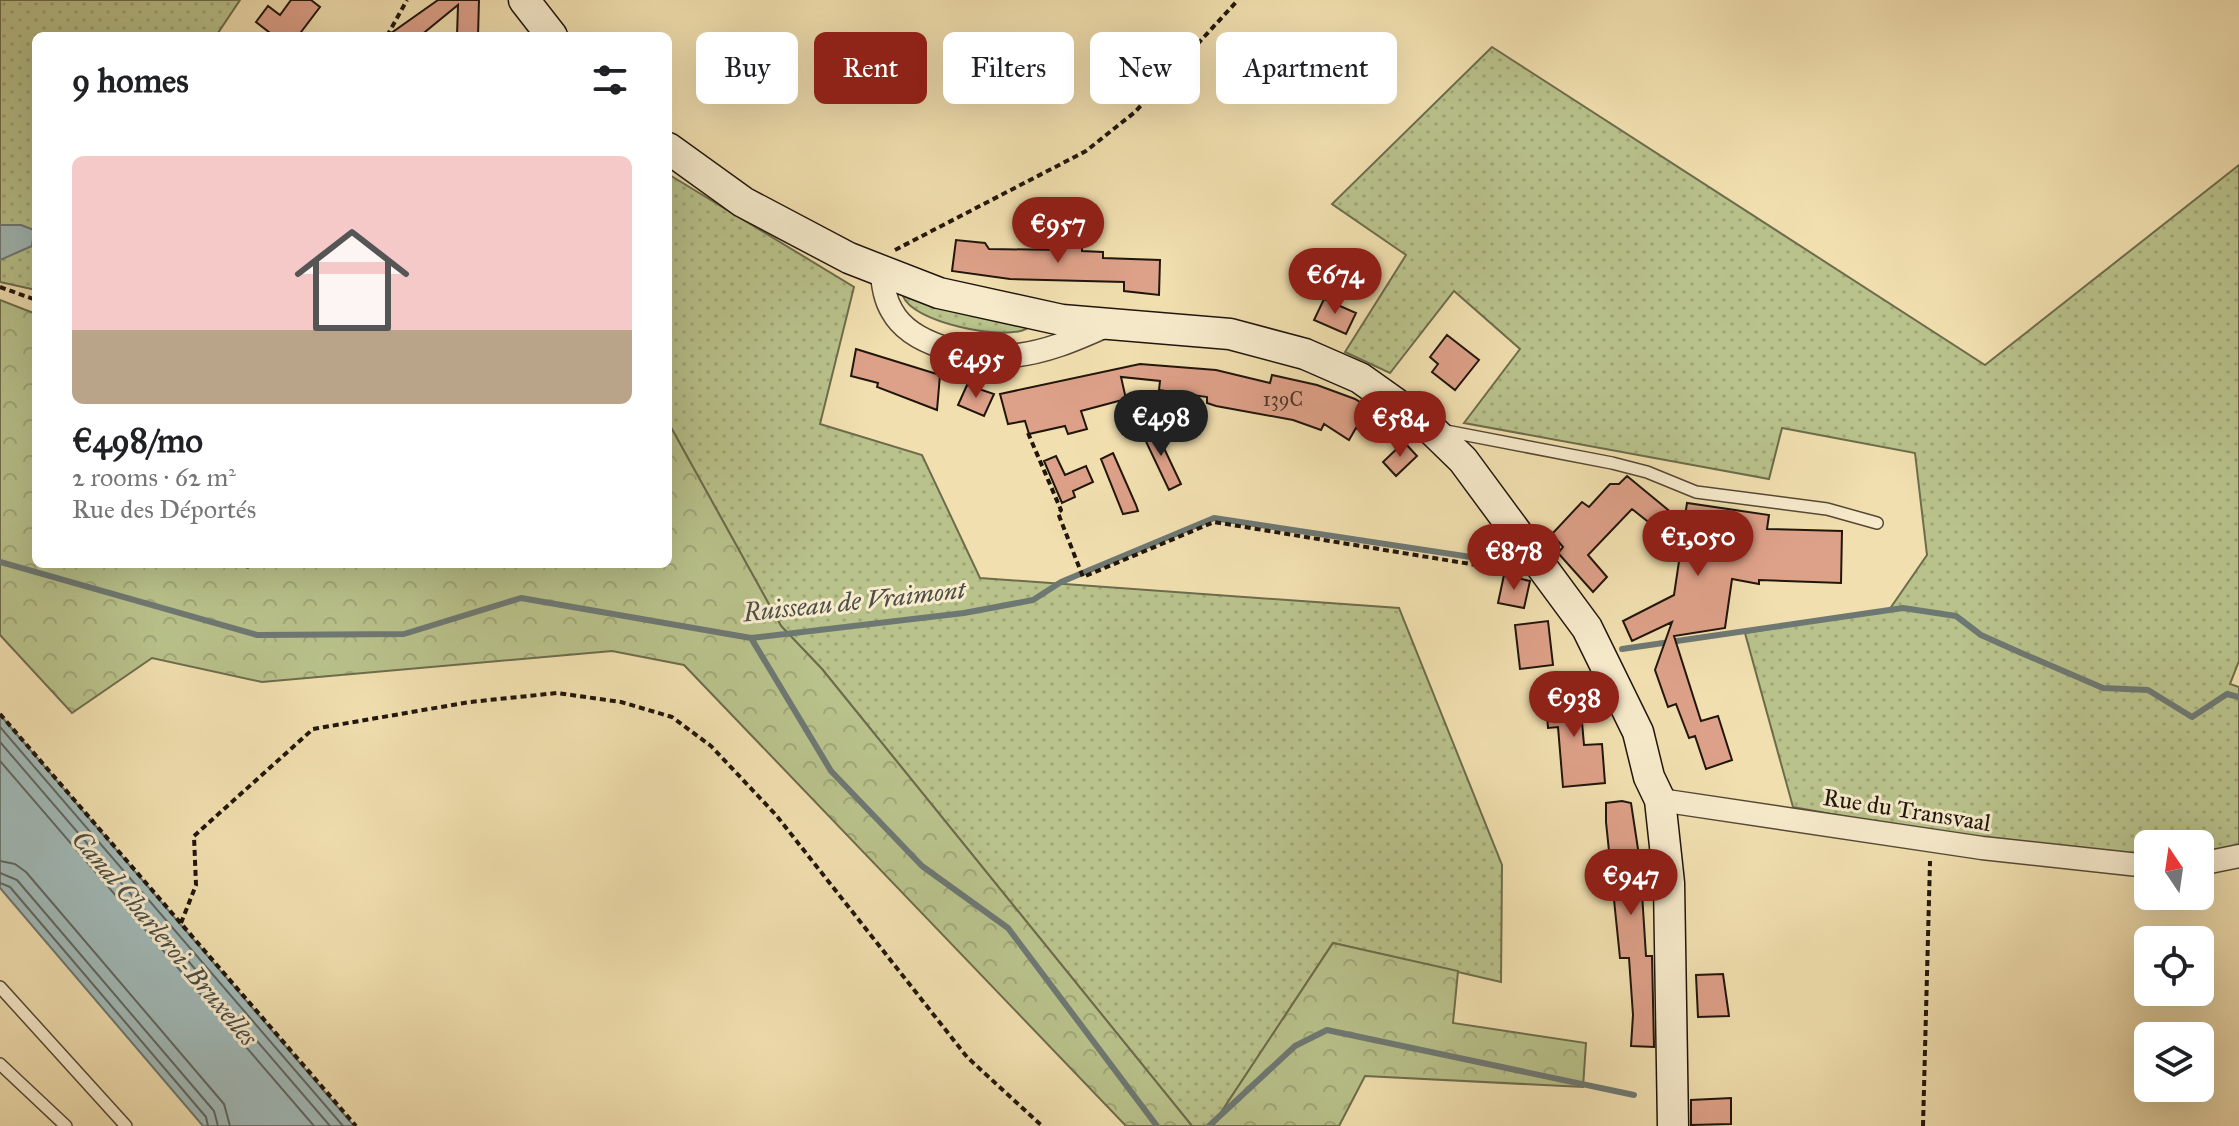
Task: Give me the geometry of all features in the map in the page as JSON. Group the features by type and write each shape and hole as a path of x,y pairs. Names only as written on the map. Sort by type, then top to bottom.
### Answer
{"street":[{"path":"524,0 549,32"},
{"path":"672,151 743,202 849,258 939,293 1001,309 1109,325 1230,334 1305,354 1360,378 1429,427 1463,460 1587,628 1619,687 1638,732 1649,777 1660,800 1669,883 1673,1126"},
{"path":"881,269 892,311 908,330 954,351 1009,356 1049,348 1109,325"},
{"name":"Rue du Transvaal","path":"1660,800 1931,840 2134,864"},
{"path":"2214,861 2239,856"}],"lane":[{"path":"1429,427 1612,463 1696,492 1827,509 1877,523"},
{"path":"0,987 126,1126"},
{"path":"0,1064 66,1126"}],"path":[{"path":"389,32 407,0"},
{"path":"881,269 895,250 1086,151 1135,112 1238,0"},
{"path":"0,287 32,299"},
{"path":"1028,433 1052,486 1061,510 1058,513 1083,577 1214,522 1515,571 1543,566"},
{"path":"181,923 196,885 194,836 313,729 470,702 557,693 621,702 672,717 711,746 776,815 967,1057 1042,1126"},
{"path":"0,714 356,1126"},
{"path":"1923,1126 1931,840"}],"green space":[{"path":"0,0 240,0 219,32 32,32 32,289 0,282"},
{"path":"1492,47 1985,365 2239,165 2239,661 2230,684 2239,687 2239,848 2214,853 2214,830 2134,830 2134,853 1918,830 1793,807 1745,633 1889,610 1927,555 1915,453 1782,428 1769,479 1464,423 1520,349 1454,291 1390,373 1345,352 1406,255 1332,204"},
{"path":"672,176 854,287 820,424 922,455 980,578 1399,608 1502,865 1501,982 1333,943 1212,1126 1192,1126 822,669 781,626 672,429"},
{"path":"903,296 1024,325 1026,329 998,333 959,327 923,314"},
{"path":"0,300 32,312 32,568 672,568 672,429 781,626 822,669 1192,1126 1126,1126 684,665 612,651 262,682 152,658 72,713 0,635"},
{"path":"1333,943 1458,971 1453,1023 1586,1043 1583,1087 1365,1076 1339,1126 1212,1126"}],"water":[{"path":"0,225 21,225 32,229 32,246 0,260"},
{"name":"Canal Charleroi-Bruxelles","path":"0,715 354,1126 203,1126 0,888"}],"building":[{"path":"291,0 311,0 320,7 301,32 269,32 256,22 268,6 280,15"},
{"path":"438,0 479,0 478,32 457,32 458,5 425,32 393,32"},
{"path":"1063,230 1082,231 1082,251 1103,252 1103,258 1160,260 1159,295 1124,291 1124,282 1010,279 952,271 956,240 985,243 989,249 1063,250"},
{"path":"1324,299 1356,313 1346,334 1314,320"},
{"path":"1447,335 1479,360 1455,390 1432,372 1438,364 1430,357"},
{"path":"856,349 940,375 937,410 877,387 878,383 851,376"},
{"path":"1140,364 1216,370 1270,383 1272,375 1317,385 1355,399 1382,416 1369,436 1356,428 1349,440 1324,424 1321,430 1293,420 1216,406 1207,403 1207,397 1159,390 1160,381 1121,377 1126,399 1081,411 1087,429 1068,434 1065,426 1029,434 1025,421 1008,424 1000,394"},
{"path":"967,385 994,394 984,416 958,405"},
{"path":"1153,425 1181,484 1169,490 1141,431"},
{"path":"1404,442 1417,456 1396,476 1383,462"},
{"path":"1113,453 1138,511 1123,514 1101,459"},
{"path":"1056,456 1065,475 1086,466 1093,482 1073,491 1075,497 1062,503 1044,461"},
{"path":"1627,476 1684,523 1687,503 1769,515 1767,529 1842,531 1841,583 1759,580 1759,584 1732,579 1725,628 1674,636 1701,721 1718,716 1732,760 1706,769 1695,736 1689,738 1676,704 1668,707 1655,670 1672,622 1632,641 1623,621 1674,595 1681,548 1632,509 1588,555 1607,577 1593,592 1558,553 1563,547 1552,534 1582,502 1589,507 1610,484 1619,484"},
{"path":"1504,575 1530,581 1524,608 1498,603"},
{"path":"1548,621 1553,665 1520,669 1515,625"},
{"path":"1579,687 1584,745 1602,744 1605,783 1563,787 1558,727 1548,728 1545,690"},
{"path":"1606,803 1631,803 1640,862 1646,956 1652,956 1654,1047 1631,1046 1633,1015 1629,958 1620,958 1606,822"},
{"path":"1723,974 1729,1016 1698,1017 1696,975"},
{"path":"1731,1098 1731,1124 1691,1125 1691,1100"}],"waterway":[{"name":"Ruisseau de Vraimont","path":"0,562 257,635 404,634 521,598 751,638 964,613 1033,600 1061,582 1214,518 1517,564"},
{"name":"Ruisseau de Vraimont","path":"1622,649 1903,608 1956,616 1981,635 2103,688 2148,690 2192,717 2227,694 2239,697"},
{"path":"751,638 831,771 922,866 1008,928 1157,1126"},
{"path":"1209,1126 1295,1046 1327,1030 1634,1095"}]}
